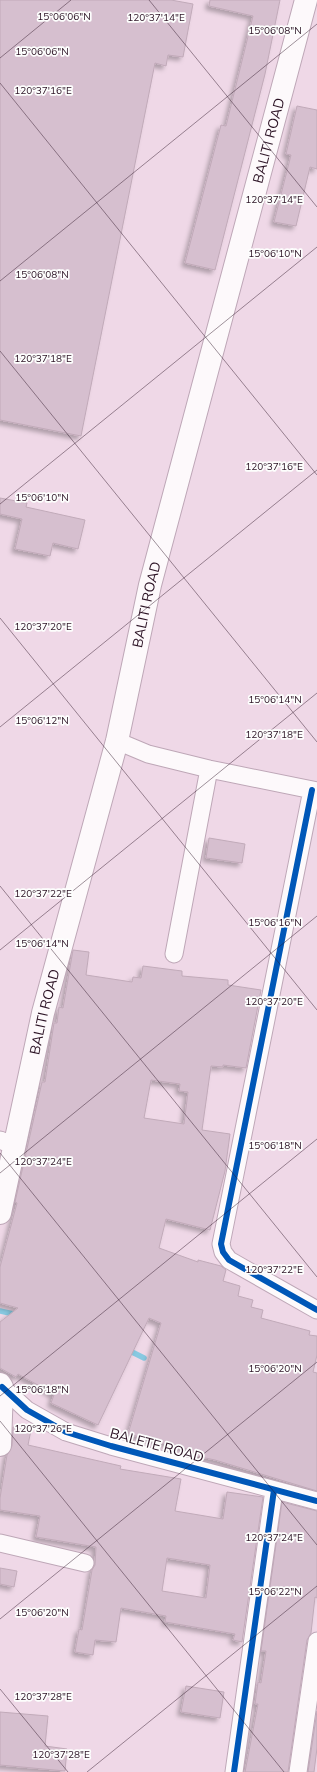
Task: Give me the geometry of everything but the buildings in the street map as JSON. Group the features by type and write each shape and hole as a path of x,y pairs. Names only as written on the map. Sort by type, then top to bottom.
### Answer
{"main road":[{"name":"BALITI ROAD","path":"0,1213 8,1143 117,741 150,585 306,0"},
{"path":"0,1445 1,1386"}],"street":[{"path":"117,741 148,754 209,769 314,791 221,1244 223,1252 229,1260 317,1310"},
{"path":"174,954 209,769"},
{"name":"BALETE ROAD","path":"1,1386 27,1410 66,1432 111,1446 317,1501"},
{"path":"234,1772 274,1490"},
{"path":"0,1543 85,1563"},
{"path":"298,1772 317,1641"}],"waterway":[{"path":"0,1311 18,1315"},
{"path":"126,1349 144,1358"}],"cycle path":[{"path":"312,790 221,1244 223,1252 229,1260 317,1310"},
{"path":"2,1387 27,1410 66,1432 111,1446 317,1501"},
{"path":"234,1772 274,1490"}]}
